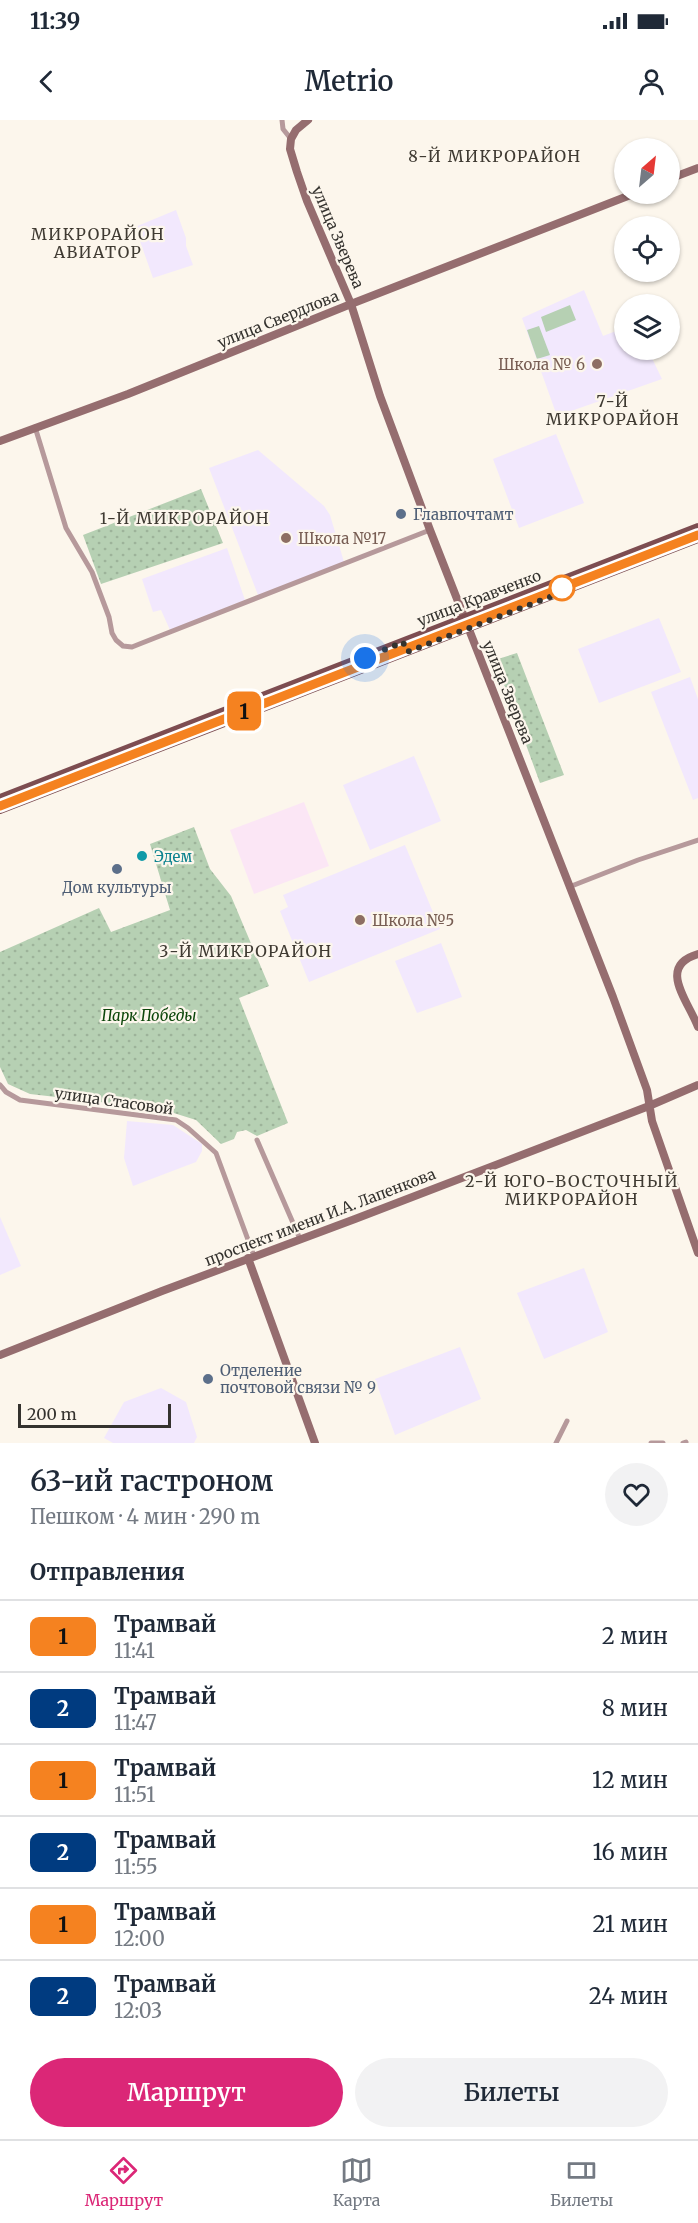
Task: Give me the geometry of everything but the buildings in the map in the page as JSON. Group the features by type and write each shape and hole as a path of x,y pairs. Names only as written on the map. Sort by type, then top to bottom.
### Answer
{"main road":[{"path":"291,139 296,130 308,120"},
{"name":"улица Зверева","path":"291,139 290,149 307,201 351,304 380,396 430,530 633,1051 647,1090 652,1121 698,1253"},
{"path":"680,175 698,168"},
{"name":"улица Свердлова","path":"0,441 128,394 614,201"},
{"name":"улица Кравченко","path":"0,798 698,527"},
{"name":"улица Кравченко","path":"0,810 698,539"},
{"path":"698,954 688,957 679,964 678,983 698,1025"},
{"name":"проспект имени И.А. Лапенкова","path":"0,1355 649,1106 698,1085"},
{"path":"251,1257 315,1443"}],"street":[{"name":"улица Зверева","path":"282,120 283,129 291,139"},
{"path":"35,427 66,528 92,572 109,617 112,633 123,646 142,643 430,530"},
{"path":"674,536 679,546"},
{"path":"644,548 648,558"},
{"path":"514,600 518,609"},
{"path":"403,642 407,652"},
{"path":"365,658 369,668"},
{"path":"342,666 346,676"},
{"path":"309,679 313,689"},
{"path":"275,692 279,702"},
{"path":"242,705 246,715"},
{"path":"209,717 213,728"},
{"path":"14,792 19,803"},
{"path":"569,887 698,840"},
{"name":"улица Стасовой","path":"0,1085 6,1092 20,1100 176,1120 188,1128 216,1153 251,1257"},
{"path":"257,1140 300,1239"},
{"path":"556,1443 567,1421"},
{"path":"651,1443 663,1443"}],"shaded area":[{"path":"176,210 193,265 153,278 135,227"},
{"name":"Школа № 6","path":"584,290 603,336 614,332 614,360 653,360 662,379 557,416 522,318"},
{"path":"556,434 584,503 519,528 493,459"},
{"name":"Школа №17","path":"258,450 324,506 330,515 344,562 258,595 209,468"},
{"path":"227,548 245,600 170,630 161,610 153,612 142,579"},
{"path":"659,618 681,672 599,703 578,649"},
{"path":"690,677 698,699 698,798 693,800 651,692"},
{"path":"414,756 441,821 370,850 343,785"},
{"path":"304,802 329,866 254,894 230,830"},
{"name":"Школа №5","path":"405,845 440,929 309,982 280,911 288,907 283,895"},
{"path":"441,943 462,997 417,1013 395,961"},
{"path":"127,1121 173,1125 202,1144 202,1151 196,1162 133,1186 124,1158"},
{"path":"0,1217 21,1266 0,1275"},
{"path":"584,1268 608,1332 544,1359 517,1293"},
{"path":"460,1347 481,1399 395,1435 375,1379"},
{"path":"161,1388 186,1402 197,1437 194,1443 113,1443 104,1438 124,1402"}],"green space":[{"path":"570,305 576,320 546,332 541,317"},
{"path":"539,326 550,355 537,359 527,330"},
{"path":"201,489 223,543 101,584 83,535"},
{"path":"517,653 564,775 540,783 495,660"},
{"name":"Парк Победы","path":"194,827 210,869 231,896 269,986 239,998 288,1123 257,1136 246,1130 237,1132 234,1139 221,1144 196,1120 161,1109 30,1094 8,1084 0,1067 0,952 99,908 111,932 170,910 150,844"}],"tram line":[{"path":"0,804 698,532"},
{"name":"1","path":"0,806 698,535"}],"place":[{"name":"Школа № 6","path":"597,364"},
{"name":"Главпочтамт","path":"401,514"},
{"name":"Школа №17","path":"286,538"},
{"name":"Эдем","path":"142,856"},
{"name":"Дом культуры","path":"117,869"},
{"name":"Школа №5","path":"360,920"},
{"name":"Отделение почтовой связи № 9","path":"208,1379"}],"district":[{"name":"8-Й МИКРОРАЙОН","path":"495,156"},
{"name":"МИКРОРАЙОН АВИАТОР","path":"98,243"},
{"name":"7-Й МИКРОРАЙОН","path":"613,410"},
{"name":"1-Й МИКРОРАЙОН","path":"185,518"},
{"name":"3-Й МИКРОРАЙОН","path":"246,951"},
{"name":"2-Й ЮГО-ВОСТОЧНЫЙ МИКРОРАЙОН","path":"572,1190"}],"route":[{"path":"365,658 403,642 407,652 560,593 562,588"}]}
